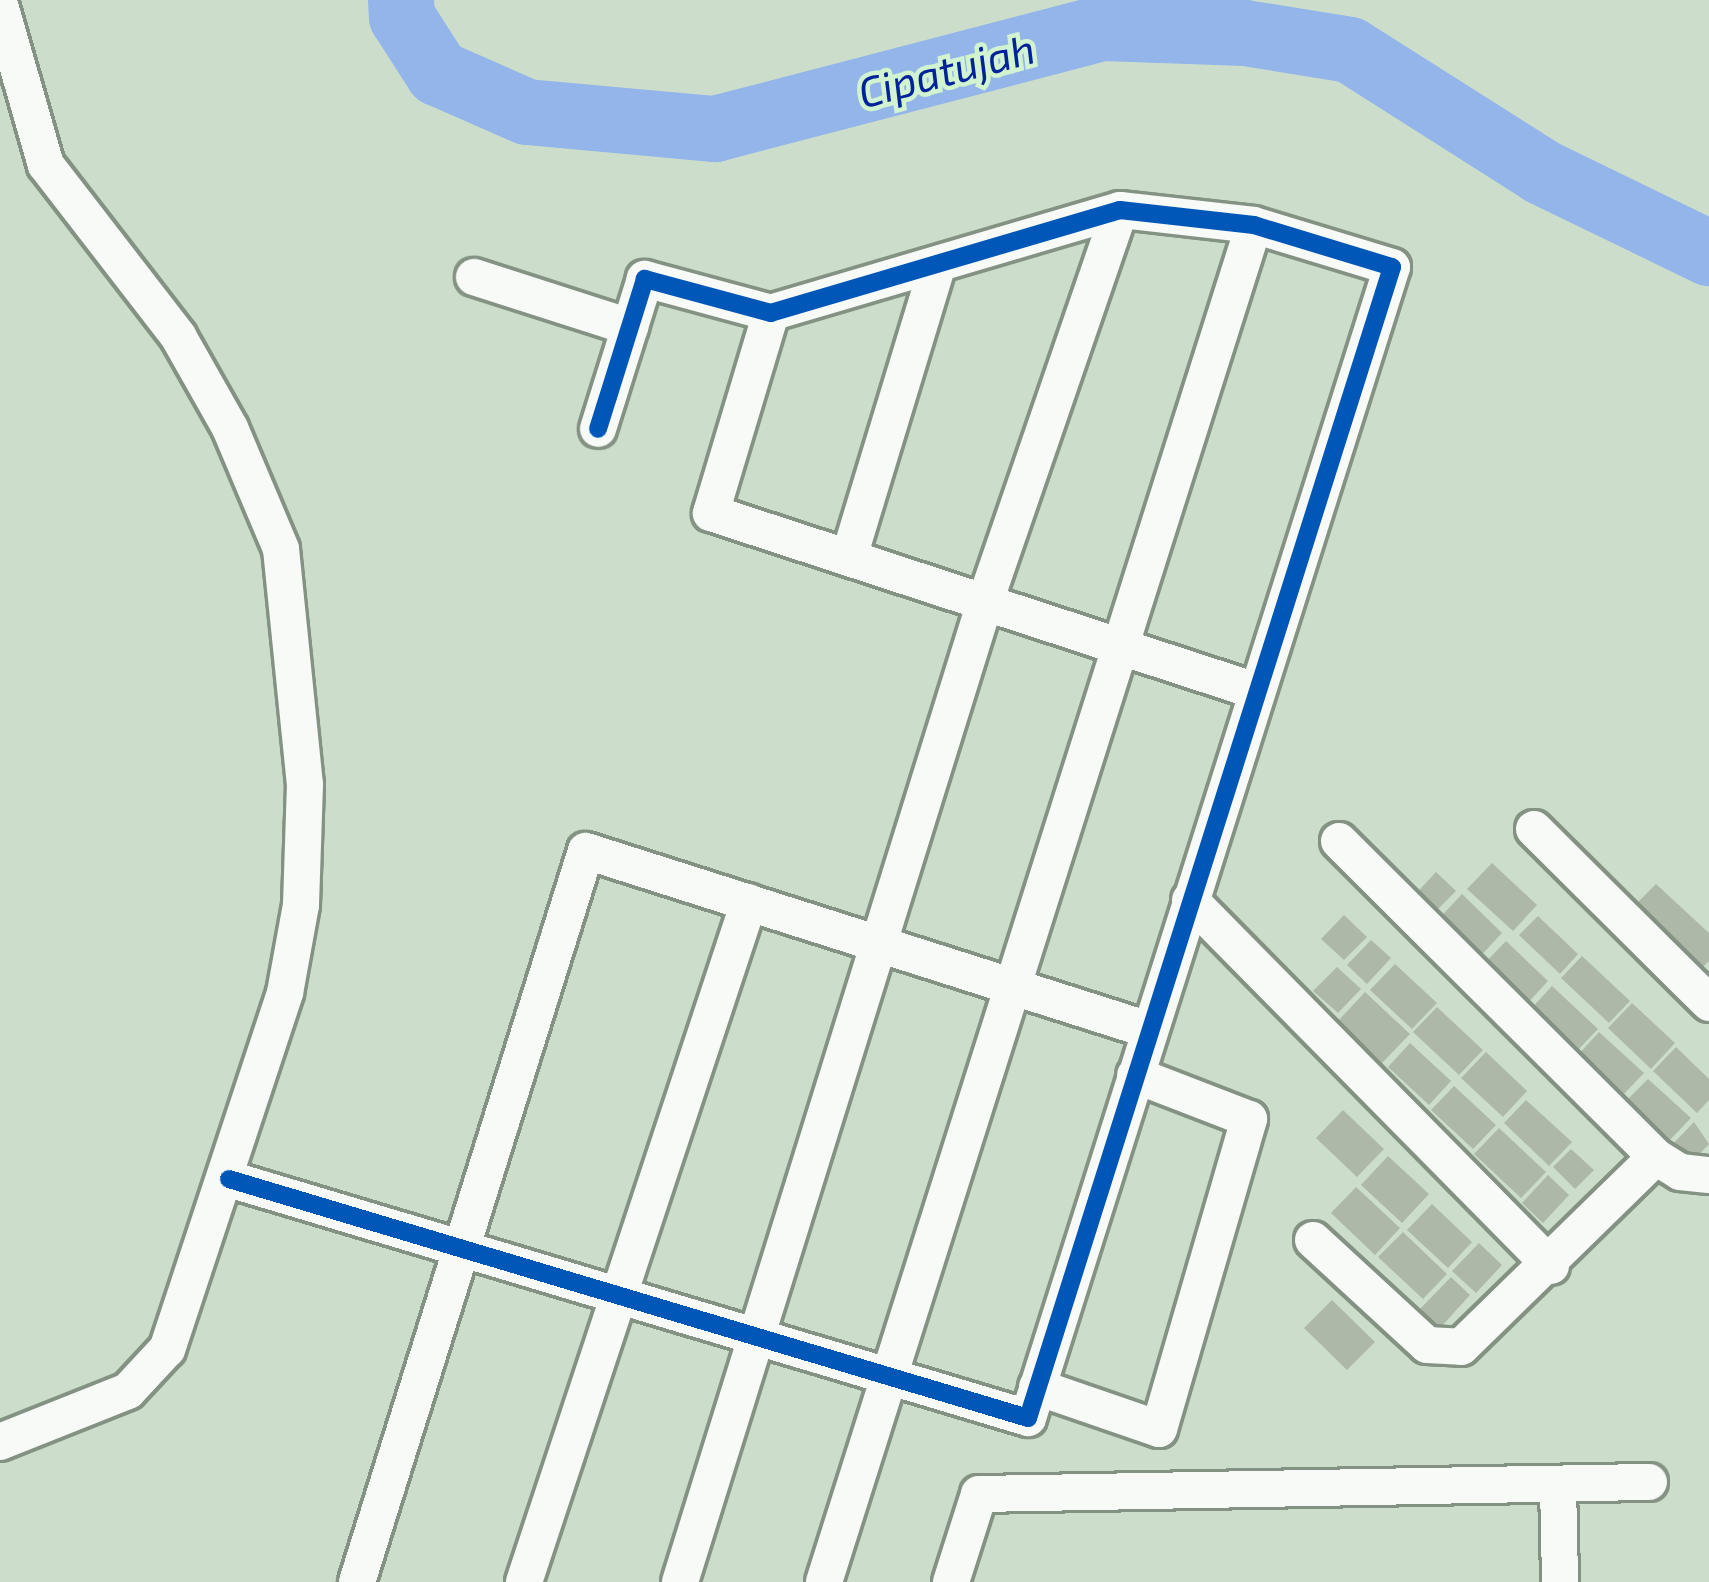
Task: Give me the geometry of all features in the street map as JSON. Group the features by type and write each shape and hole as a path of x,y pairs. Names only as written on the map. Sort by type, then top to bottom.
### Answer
{"street":[{"path":"0,5 46,165 178,336 230,428 289,582 305,784 302,905 285,993 229,1179 153,1369 74,1418 0,1442"},
{"path":"229,1179 464,1246 613,1300 1028,1418 1253,690 1392,267 1254,225 1120,209 936,270 771,314 645,279 598,429"},
{"path":"680,1582 986,599 1120,209"},
{"path":"824,1582 892,1382 1017,987 1118,644 1254,225"},
{"path":"849,557 936,270"},
{"path":"474,277 630,327"},
{"path":"771,314 711,513 986,599 1253,690"},
{"path":"1534,829 1709,1003"},
{"path":"1340,841 1657,1157 1679,1172 1709,1175"},
{"path":"357,1582 586,851 1149,1030"},
{"path":"1190,900 1551,1267"},
{"path":"524,1582 613,1300 748,902"},
{"path":"1037,1387 1159,1429 1249,1119 1135,1075"},
{"path":"1313,1240 1427,1346 1441,1349 1471,1344 1657,1157"},
{"path":"950,1582 979,1494 1649,1482"},
{"path":"1558,1484 1560,1582"}],"building":[{"path":"1492,863 1537,905 1513,931 1467,889"},
{"path":"1436,872 1456,891 1429,918 1409,901"},
{"path":"1656,884 1709,933 1709,961 1700,970 1633,907"},
{"path":"1462,894 1502,933 1475,962 1434,924"},
{"path":"1344,915 1367,937 1344,960 1321,939"},
{"path":"1538,916 1578,954 1560,974 1519,935"},
{"path":"1371,940 1391,958 1367,984 1347,965"},
{"path":"1506,941 1548,981 1524,1007 1481,967"},
{"path":"1582,956 1630,1001 1609,1023 1561,978"},
{"path":"1395,964 1437,1003 1412,1029 1370,990"},
{"path":"1337,967 1361,989 1338,1013 1313,991"},
{"path":"1552,986 1598,1029 1574,1054 1529,1011"},
{"path":"1365,992 1410,1034 1382,1063 1338,1021"},
{"path":"1632,1003 1675,1043 1651,1069 1608,1028"},
{"path":"1437,1007 1483,1050 1459,1075 1413,1032"},
{"path":"1599,1032 1644,1073 1621,1097 1577,1056"},
{"path":"1410,1043 1451,1081 1429,1105 1388,1067"},
{"path":"1676,1047 1709,1079 1709,1100 1697,1113 1653,1071"},
{"path":"1486,1052 1527,1091 1503,1117 1461,1078"},
{"path":"1648,1079 1691,1118 1667,1143 1624,1103"},
{"path":"1454,1086 1496,1125 1473,1149 1431,1110"},
{"path":"1526,1100 1572,1142 1549,1166 1504,1123"},
{"path":"1343,1110 1384,1149 1357,1177 1316,1138"},
{"path":"1694,1122 1709,1144 1687,1167 1668,1149"},
{"path":"1499,1128 1546,1172 1521,1198 1474,1154"},
{"path":"1571,1149 1594,1170 1575,1189 1553,1167"},
{"path":"1388,1156 1429,1194 1402,1223 1361,1185"},
{"path":"1548,1175 1569,1195 1543,1223 1522,1203"},
{"path":"1356,1187 1400,1228 1375,1255 1331,1213"},
{"path":"1432,1204 1472,1242 1448,1268 1407,1230"},
{"path":"1403,1232 1447,1274 1423,1299 1378,1257"},
{"path":"1479,1243 1502,1265 1476,1293 1452,1271"},
{"path":"1451,1277 1470,1295 1440,1328 1420,1309"},
{"path":"1332,1300 1375,1342 1347,1370 1304,1328"}],"waterway":[{"name":"Cipatujah","path":"401,0 402,17 438,73 527,112 715,129 1104,28 1245,33 1350,50 1542,172 1709,253"}],"cycle path":[{"path":"229,1179 1028,1418 1392,267 1254,225 1120,210 771,313 645,279 598,429"}]}
